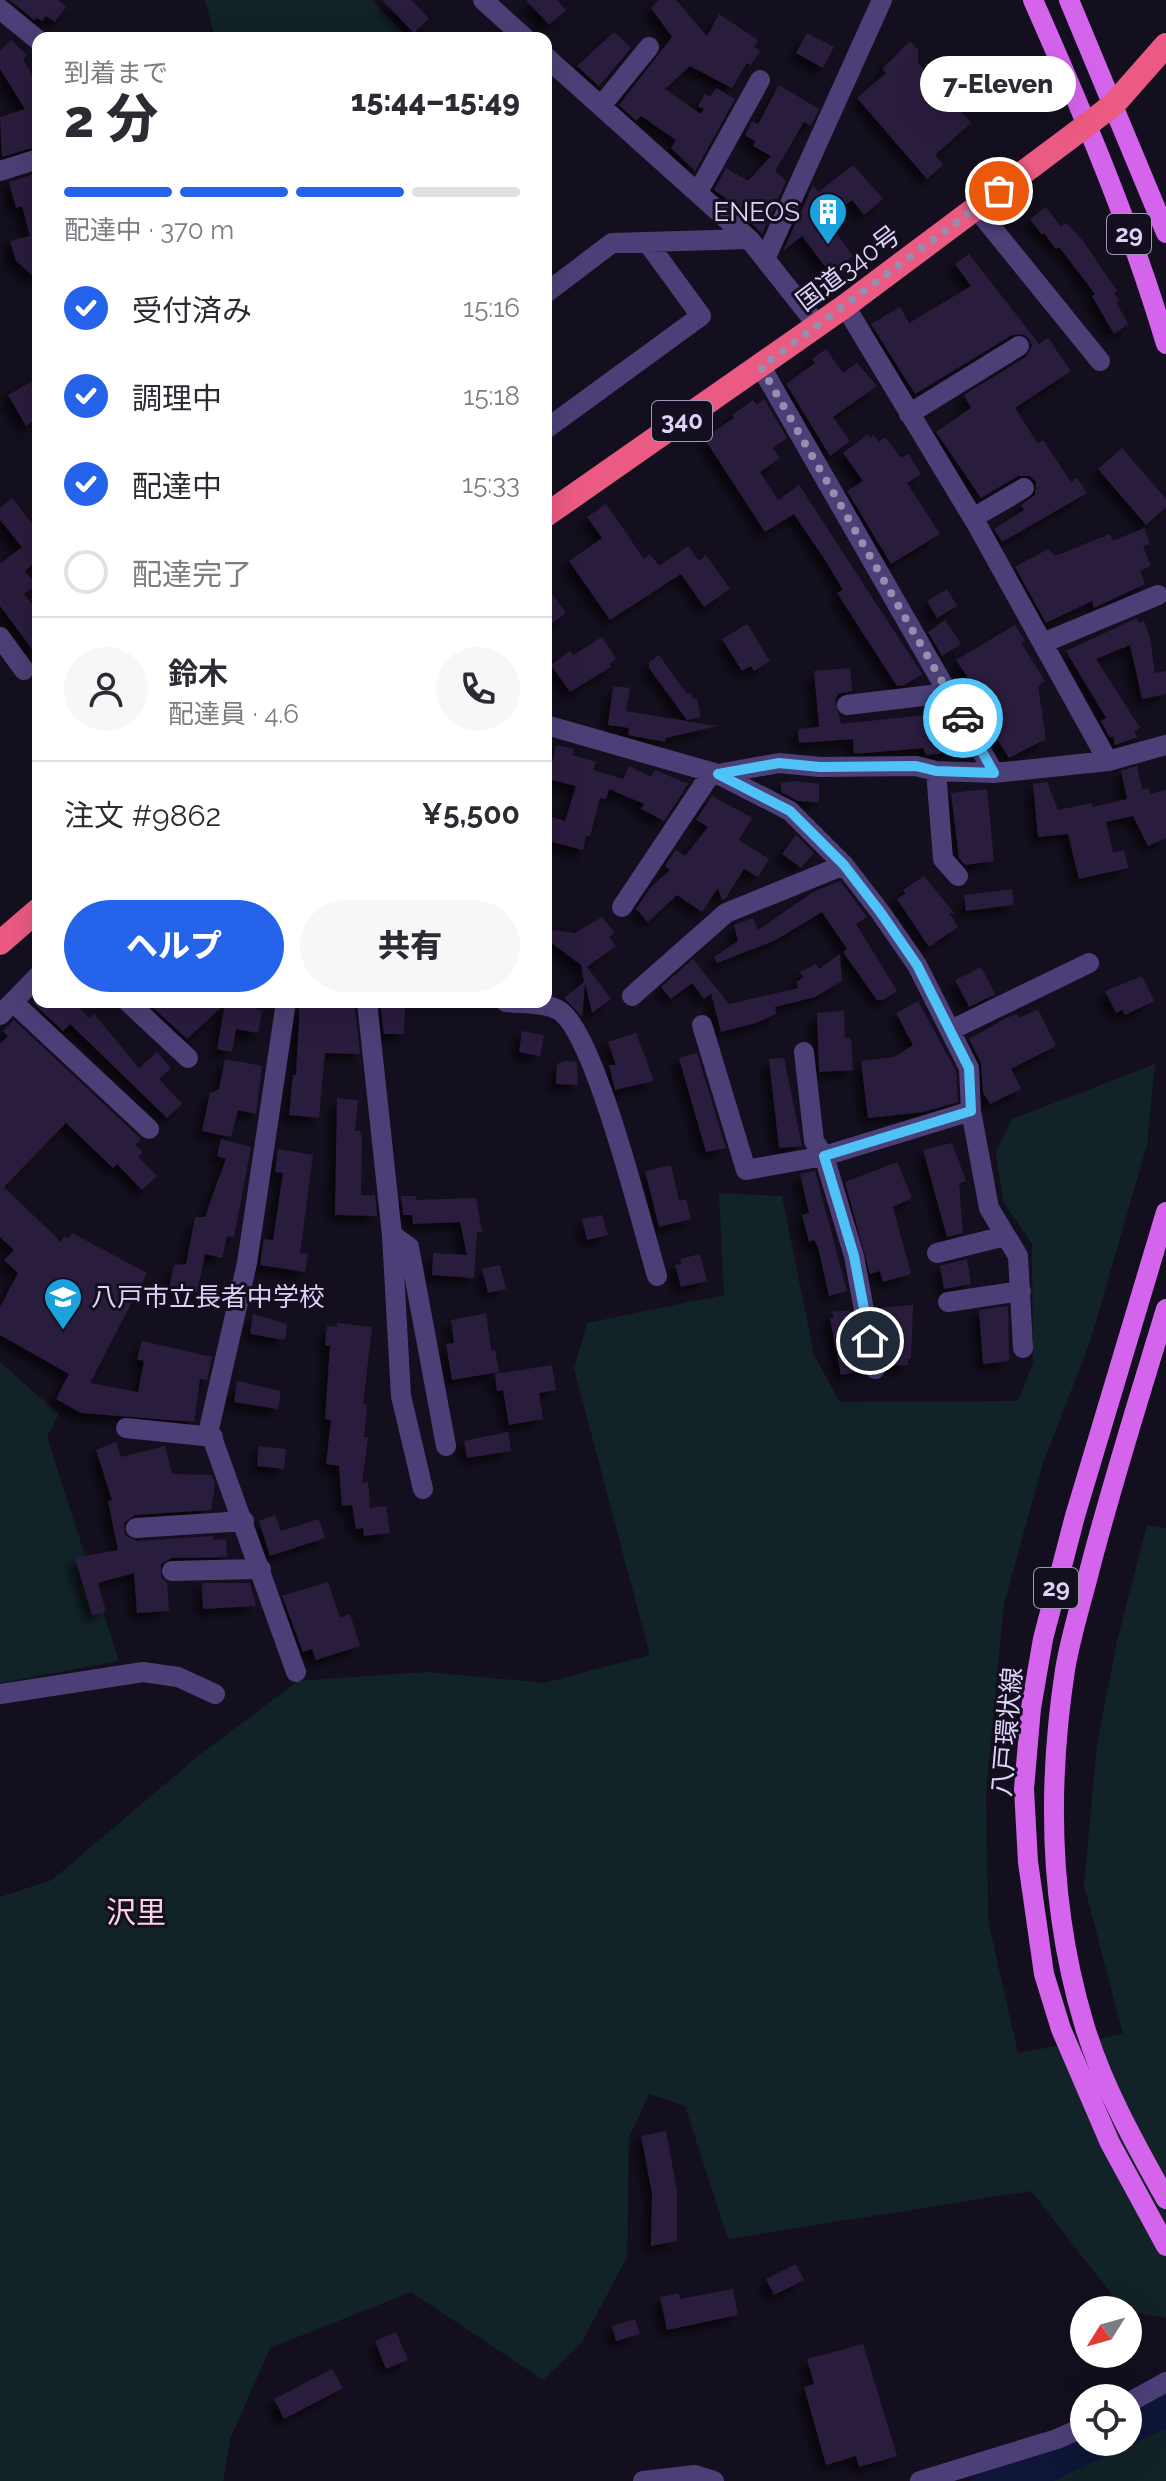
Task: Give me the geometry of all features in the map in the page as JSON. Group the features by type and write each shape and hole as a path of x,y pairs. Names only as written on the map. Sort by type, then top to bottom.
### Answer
{"highway":[{"name":"国道340号","path":"552,511 818,326 1088,124 1114,104 1166,45"},
{"path":"0,943 32,915"}],"main road":[{"name":"29","path":"1033,0 1088,124 1147,279 1166,344"},
{"name":"29","path":"1069,0 1166,233"},
{"name":"八戸環状線","path":"1166,1212 1075,1516 1043,1639 1033,1694 1024,1789 1028,1862 1044,1974 1080,2079 1166,2246"},
{"name":"八戸環状線","path":"1166,1309 1107,1503 1065,1667 1055,1751 1053,1827 1070,1969 1085,2027 1109,2086 1166,2199"}],"street":[{"path":"483,0 518,32"},
{"path":"766,257 882,0"},
{"path":"0,9 32,35"},
{"path":"601,106 649,47"},
{"path":"552,62 749,239 818,326"},
{"path":"698,192 760,80"},
{"path":"0,171 32,161"},
{"path":"976,208 1100,361"},
{"path":"552,288 612,243 749,239"},
{"path":"552,425 701,316 647,242"},
{"path":"845,306 973,518 1108,761"},
{"path":"909,414 1019,346"},
{"path":"761,367 994,773"},
{"path":"973,518 1024,488"},
{"path":"1043,643 1158,595"},
{"path":"0,637 24,670"},
{"path":"847,705 948,693"},
{"path":"552,727 715,773 790,811 844,865 917,965 969,1068 971,1111 989,1208 1018,1256 1023,1348"},
{"path":"622,907 715,773 779,763 820,767 916,766 936,771 994,773 1108,761 1166,745"},
{"path":"936,771 943,859 958,876"},
{"path":"632,996 726,913 844,865"},
{"path":"951,1030 1089,963"},
{"path":"32,982 12,1003 149,1129"},
{"path":"552,1007 562,1012 580,1038 595,1075 657,1276"},
{"path":"134,1008 188,1058"},
{"path":"285,1008 247,1263 209,1429 296,1672"},
{"path":"368,1008 392,1235 401,1396 423,1489"},
{"path":"702,1025 746,1170 824,1156 971,1111"},
{"path":"804,1052 814,1141 824,1156 854,1256 875,1369"},
{"path":"392,1235 409,1247 446,1446"},
{"path":"937,1253 1005,1236"},
{"path":"948,1302 1021,1291"},
{"path":"126,1428 213,1437"},
{"path":"136,1528 244,1521"},
{"path":"172,1571 261,1569"},
{"path":"0,1694 143,1672 178,1677 215,1694"},
{"path":"1142,2395 1166,2382"},
{"path":"920,2481 1070,2433"},
{"path":"643,2481 695,2475 714,2481"}],"shaded area":[{"path":"205,0 372,0 403,32 213,32"},
{"path":"1155,1064 1147,1145 1090,1342 1043,1463 1004,1604 986,1792 988,1920 1018,2053 1123,2034 1084,1885 1097,1745 1117,1641 1147,1525 1166,1528 1166,2318 1142,2313 1142,2296 1113,2296 1031,2191 728,2239 685,2106 649,2094 629,2138 627,2257 582,2342 543,2380 411,2292 270,2348 231,2437 223,2481 0,2481 0,1897 52,1880 197,1757 298,1681 427,1672 544,1683 650,1655 574,1369 587,1323 724,1295 719,1193 782,1196 814,1355 840,1402 1018,1401 1033,1363 1032,1244 1003,1201 996,1152 1012,1119"},
{"path":"0,1362 59,1414 47,1437 119,1661 0,1683"},
{"path":"1157,2404 1166,2406 1166,2481 999,2481 1070,2446 1070,2456 1142,2456 1142,2411"}],"building":[{"path":"10,0 58,0 66,7 55,22 46,16 42,21 34,20"},
{"path":"382,0 411,0 429,18 413,32"},
{"path":"526,0 557,0 566,10 549,25"},
{"path":"659,0 676,0 707,36 719,14 758,40 754,47 760,51 751,65 747,63 732,88 690,66 665,89 701,114 704,109 698,106 705,94 710,97 716,88 735,99 695,171 671,148 676,140 641,116 636,121 619,105 672,37 651,8"},
{"path":"614,32 631,48 599,86 577,66"},
{"path":"807,33 834,47 823,68 796,53"},
{"path":"11,40 27,55 23,59 32,75 32,148 2,157 0,117 25,109 0,69 0,51"},
{"path":"910,41 918,50 918,63 971,123 935,155 943,165 927,179 857,98 886,73 882,69"},
{"path":"779,85 819,109 811,126 804,122 775,171 786,181 762,234 731,202 714,190 726,168 748,181 771,156 753,146 755,141 745,135 752,121 758,124"},
{"path":"853,165 883,199 864,215 852,200 826,219 853,256 830,273 802,236 783,251 813,185 818,192"},
{"path":"32,175 32,275 16,261 10,241 30,236 22,206 16,208 9,182"},
{"path":"1046,207 1061,227 1066,223 1083,241 1117,291 1114,293 1119,300 1116,302 1128,324 1114,334 1092,296 1095,294 1059,247 1056,249 1030,219"},
{"path":"969,254 1039,344 1048,338 1071,371 1015,408 1038,444 1043,440 1071,482 1077,478 1087,493 1002,542 994,529 1024,510 1021,505 1035,495 1036,482 1030,476 1018,476 981,498 936,432 971,408 964,395 1026,357 1032,346 1030,340 1024,334 1012,335 915,394 871,324 900,307 909,323 971,286 955,264"},
{"path":"826,349 843,373 857,363 877,386 833,417 850,441 830,456 786,384 815,363 812,359"},
{"path":"32,381 32,422 26,426 8,395"},
{"path":"764,399 787,438 773,448 780,458 760,472 778,500 799,485 922,674 905,685 897,686 884,666 837,593 843,590 794,514 765,532 704,438 734,418 732,415 753,400 757,405"},
{"path":"868,434 870,438 874,435 879,442 885,437 901,458 908,454 921,474 907,483 940,534 891,564 847,491 863,481 843,453"},
{"path":"1122,448 1166,499 1166,507 1146,525 1098,469"},
{"path":"12,498 32,523 32,565 25,571 32,580 32,588 24,594 32,604 32,649 0,606 0,564 22,547 0,520 0,508"},
{"path":"606,504 644,559 650,554 659,566 688,546 699,561 706,555 730,589 704,607 681,574 610,620 569,561 602,538 587,517"},
{"path":"1144,528 1150,544 1143,546 1151,566 1140,571 1145,584 1094,608 1092,601 1046,623 1015,567 1048,549 1055,556 1110,534 1113,541"},
{"path":"947,589 957,606 937,618 927,601"},
{"path":"552,594 566,613 552,624"},
{"path":"1137,618 1139,623 1144,621 1150,638 1155,673 1166,671 1166,694 1142,699 1130,645 1096,659 1140,728 1134,732 1137,737 1115,745 1113,736 1110,738 1101,721 1106,718 1066,651"},
{"path":"945,620 961,644 942,656 928,632"},
{"path":"747,624 770,661 754,671 751,666 742,671 722,639"},
{"path":"1015,625 1025,641 1021,643 1045,681 1038,686 1046,739 1009,758 971,698 978,693 956,660"},
{"path":"602,637 616,659 609,664 611,667 570,692 552,664 570,651 573,655"},
{"path":"659,655 687,694 691,693 693,699 697,699 701,717 687,720 649,668 649,662"},
{"path":"850,668 852,691 838,694 835,701 841,724 945,713 954,730 954,752 926,755 923,748 854,754 853,739 799,743 798,729 819,727 814,671"},
{"path":"613,686 630,688 626,711 717,726 666,738 665,742 628,735 629,728 608,725"},
{"path":"556,745 574,749 572,755 596,762 593,770 623,779 629,766 651,777 655,770 688,784 664,821 641,809 644,804 609,789 606,799 600,798 583,850 552,842 552,817 565,821 576,786 552,780"},
{"path":"1137,766 1142,790 1149,788 1150,794 1166,790 1166,838 1148,846 1133,816 1106,822 1113,853 1124,850 1128,868 1079,879 1068,834 1038,837 1033,784 1047,782 1058,810 1092,803 1092,807 1127,799 1121,771"},
{"path":"781,783 819,784 819,802 798,801 781,792"},
{"path":"987,789 994,861 965,865 959,858 951,793"},
{"path":"712,796 752,818 739,840 769,859 758,877 744,869 725,899 722,900 718,888 702,912 677,895 648,922 636,909 650,888 670,870 665,866 676,850 685,856 708,827 696,820"},
{"path":"796,835 814,853 801,868 782,854"},
{"path":"924,876 954,913 949,913 958,927 929,947 897,899 906,893 903,890"},
{"path":"840,881 867,917 856,924 897,991 883,1000 877,1000 843,952 847,949 822,912 774,941 717,963 714,957 738,941 734,925 753,918 758,930 813,892"},
{"path":"1012,889 1014,905 966,911 964,895"},
{"path":"602,917 615,933 609,937 616,946 587,967 611,999 592,1013 585,983 582,1017 564,998 584,982 581,965 552,943 552,930 575,933"},
{"path":"840,954 842,981 815,997 775,1007 776,1014 756,1023 721,1032 711,993 704,999 692,983 671,999 661,987 693,959 729,1004 798,988 796,982 803,978 800,972 816,964 819,969"},
{"path":"981,967 995,994 969,1007 955,980"},
{"path":"1142,976 1154,1001 1125,1015 1122,1010 1116,1013 1105,991"},
{"path":"918,1001 956,1071 958,1102 924,1112 868,1118 861,1061 894,1057 913,1045 896,1013"},
{"path":"38,1008 80,1008 89,1018 94,1014 139,1068 157,1052 171,1068 159,1079 182,1104 167,1118 70,1024 63,1031"},
{"path":"153,1008 221,1008 187,1039"},
{"path":"224,1008 262,1011 258,1033 236,1029 232,1052 217,1049"},
{"path":"300,1008 355,1008 360,1054 325,1053 319,1118 289,1115 293,1075 296,1075"},
{"path":"381,1008 405,1008 404,1034 384,1034"},
{"path":"1038,1009 1056,1046 1011,1069 1021,1089 990,1104 983,1093 981,1063 969,1039 1006,1018 1017,1014 1019,1018"},
{"path":"844,1011 845,1038 851,1038 853,1070 819,1072 817,1013"},
{"path":"14,1020 141,1139 135,1145 143,1152 138,1157 157,1176 142,1190 117,1164 113,1168 66,1123 4,1187 61,1242 64,1236 69,1238 72,1233 147,1273 90,1383 138,1392 144,1361 137,1359 142,1341 212,1357 207,1380 200,1379 194,1422 81,1413 56,1399 69,1374 0,1335 0,1307 18,1273 4,1260 14,1250 0,1237 0,1044 8,1036 3,1031"},
{"path":"522,1031 544,1035 540,1056 519,1052"},
{"path":"636,1033 654,1081 615,1090 609,1065 616,1065 608,1042"},
{"path":"697,1053 726,1148 706,1152 679,1058"},
{"path":"784,1058 802,1146 779,1148 769,1059"},
{"path":"225,1059 262,1066 256,1114 238,1110 231,1137 202,1131 210,1093 219,1089"},
{"path":"577,1062 578,1085 556,1084 557,1064"},
{"path":"337,1098 358,1100 355,1131 360,1131 362,1138 361,1195 375,1195 377,1216 335,1215"},
{"path":"221,1139 251,1147 234,1237 227,1236 222,1258 205,1254 197,1293 169,1287 174,1265 186,1264 195,1217 205,1217 226,1159 217,1156"},
{"path":"952,1143 966,1181 959,1183 963,1233 947,1237 923,1150"},
{"path":"278,1149 313,1155 300,1253 308,1254 305,1272 260,1265 264,1239 273,1240 283,1173 275,1172"},
{"path":"897,1162 912,1198 893,1207 911,1274 883,1282 880,1271 870,1274 845,1182"},
{"path":"671,1165 679,1201 686,1199 691,1219 659,1227 645,1171"},
{"path":"815,1171 847,1291 829,1296 818,1247 814,1240 809,1242 802,1215 809,1213 800,1174"},
{"path":"401,1196 416,1196 416,1200 476,1198 482,1232 477,1232 474,1278 432,1275 433,1253 467,1255 460,1222 413,1224 412,1215 403,1215"},
{"path":"602,1215 608,1235 587,1240 582,1219"},
{"path":"700,1254 707,1281 681,1287 675,1265 681,1264 680,1259"},
{"path":"967,1259 971,1284 944,1289 940,1266"},
{"path":"500,1265 506,1289 488,1293 482,1269"},
{"path":"913,1305 911,1359 908,1359 908,1365 888,1366 877,1308"},
{"path":"1008,1306 1009,1361 983,1364 979,1310"},
{"path":"849,1310 862,1371 841,1375 830,1318 834,1318 832,1312"},
{"path":"486,1313 491,1351 495,1350 499,1372 452,1380 446,1344 454,1343 451,1320"},
{"path":"253,1314 287,1324 285,1340 250,1334"},
{"path":"337,1323 372,1327 363,1404 367,1405 364,1437 368,1437 362,1483 368,1482 370,1508 386,1506 390,1533 364,1536 363,1528 356,1529 352,1505 342,1506 339,1466 326,1464 331,1420 325,1419 330,1346 325,1346 327,1326 337,1327"},
{"path":"552,1365 556,1390 539,1393 543,1419 509,1425 503,1390 497,1391 495,1374"},
{"path":"237,1381 281,1391 278,1409 234,1402"},
{"path":"508,1432 511,1451 467,1458 464,1441"},
{"path":"116,1442 121,1457 165,1446 172,1474 212,1475 215,1484 211,1510 135,1515 124,1523 125,1535 136,1541 213,1536 213,1540 226,1539 227,1557 172,1558 161,1564 161,1577 167,1583 169,1611 137,1613 134,1573 98,1583 106,1611 92,1615 75,1558 118,1550 108,1501 112,1500 96,1450"},
{"path":"259,1446 286,1449 284,1469 257,1466"},
{"path":"275,1515 281,1531 319,1519 325,1538 270,1556 259,1521"},
{"path":"328,1582 340,1618 350,1614 360,1646 316,1660 312,1649 303,1652 282,1596"},
{"path":"202,1583 250,1583 256,1606 203,1609"},
{"path":"666,2131 677,2191 677,2241 651,2246 652,2193 641,2136"},
{"path":"796,2264 804,2280 774,2295 766,2279"},
{"path":"733,2289 738,2315 667,2330 660,2297 679,2293 680,2299"},
{"path":"635,2319 640,2334 616,2341 612,2326"},
{"path":"396,2332 408,2360 386,2369 375,2341"},
{"path":"863,2344 897,2456 859,2467 856,2456 826,2465 804,2387 814,2384 807,2359"},
{"path":"332,2369 343,2388 284,2419 274,2399"}],"waterway":[{"path":"1142,2420 1166,2409"},
{"path":"989,2481 1037,2469 1070,2453"}],"way so far":[{"path":"963,718 761,367 999,191"}],"place":[{"name":"7-Eleven","path":"999,191"},
{"name":"ENEOS","path":"828,246"},
{"name":"八戸市立長者中学校","path":"63,1331"}],"district":[{"name":"沢里","path":"136,1913"}],"route":[{"path":"870,1341 854,1256 824,1156 971,1111 969,1068 917,965 844,865 790,811 718,774 779,763 820,767 916,766 936,771 994,773 963,718"}]}
